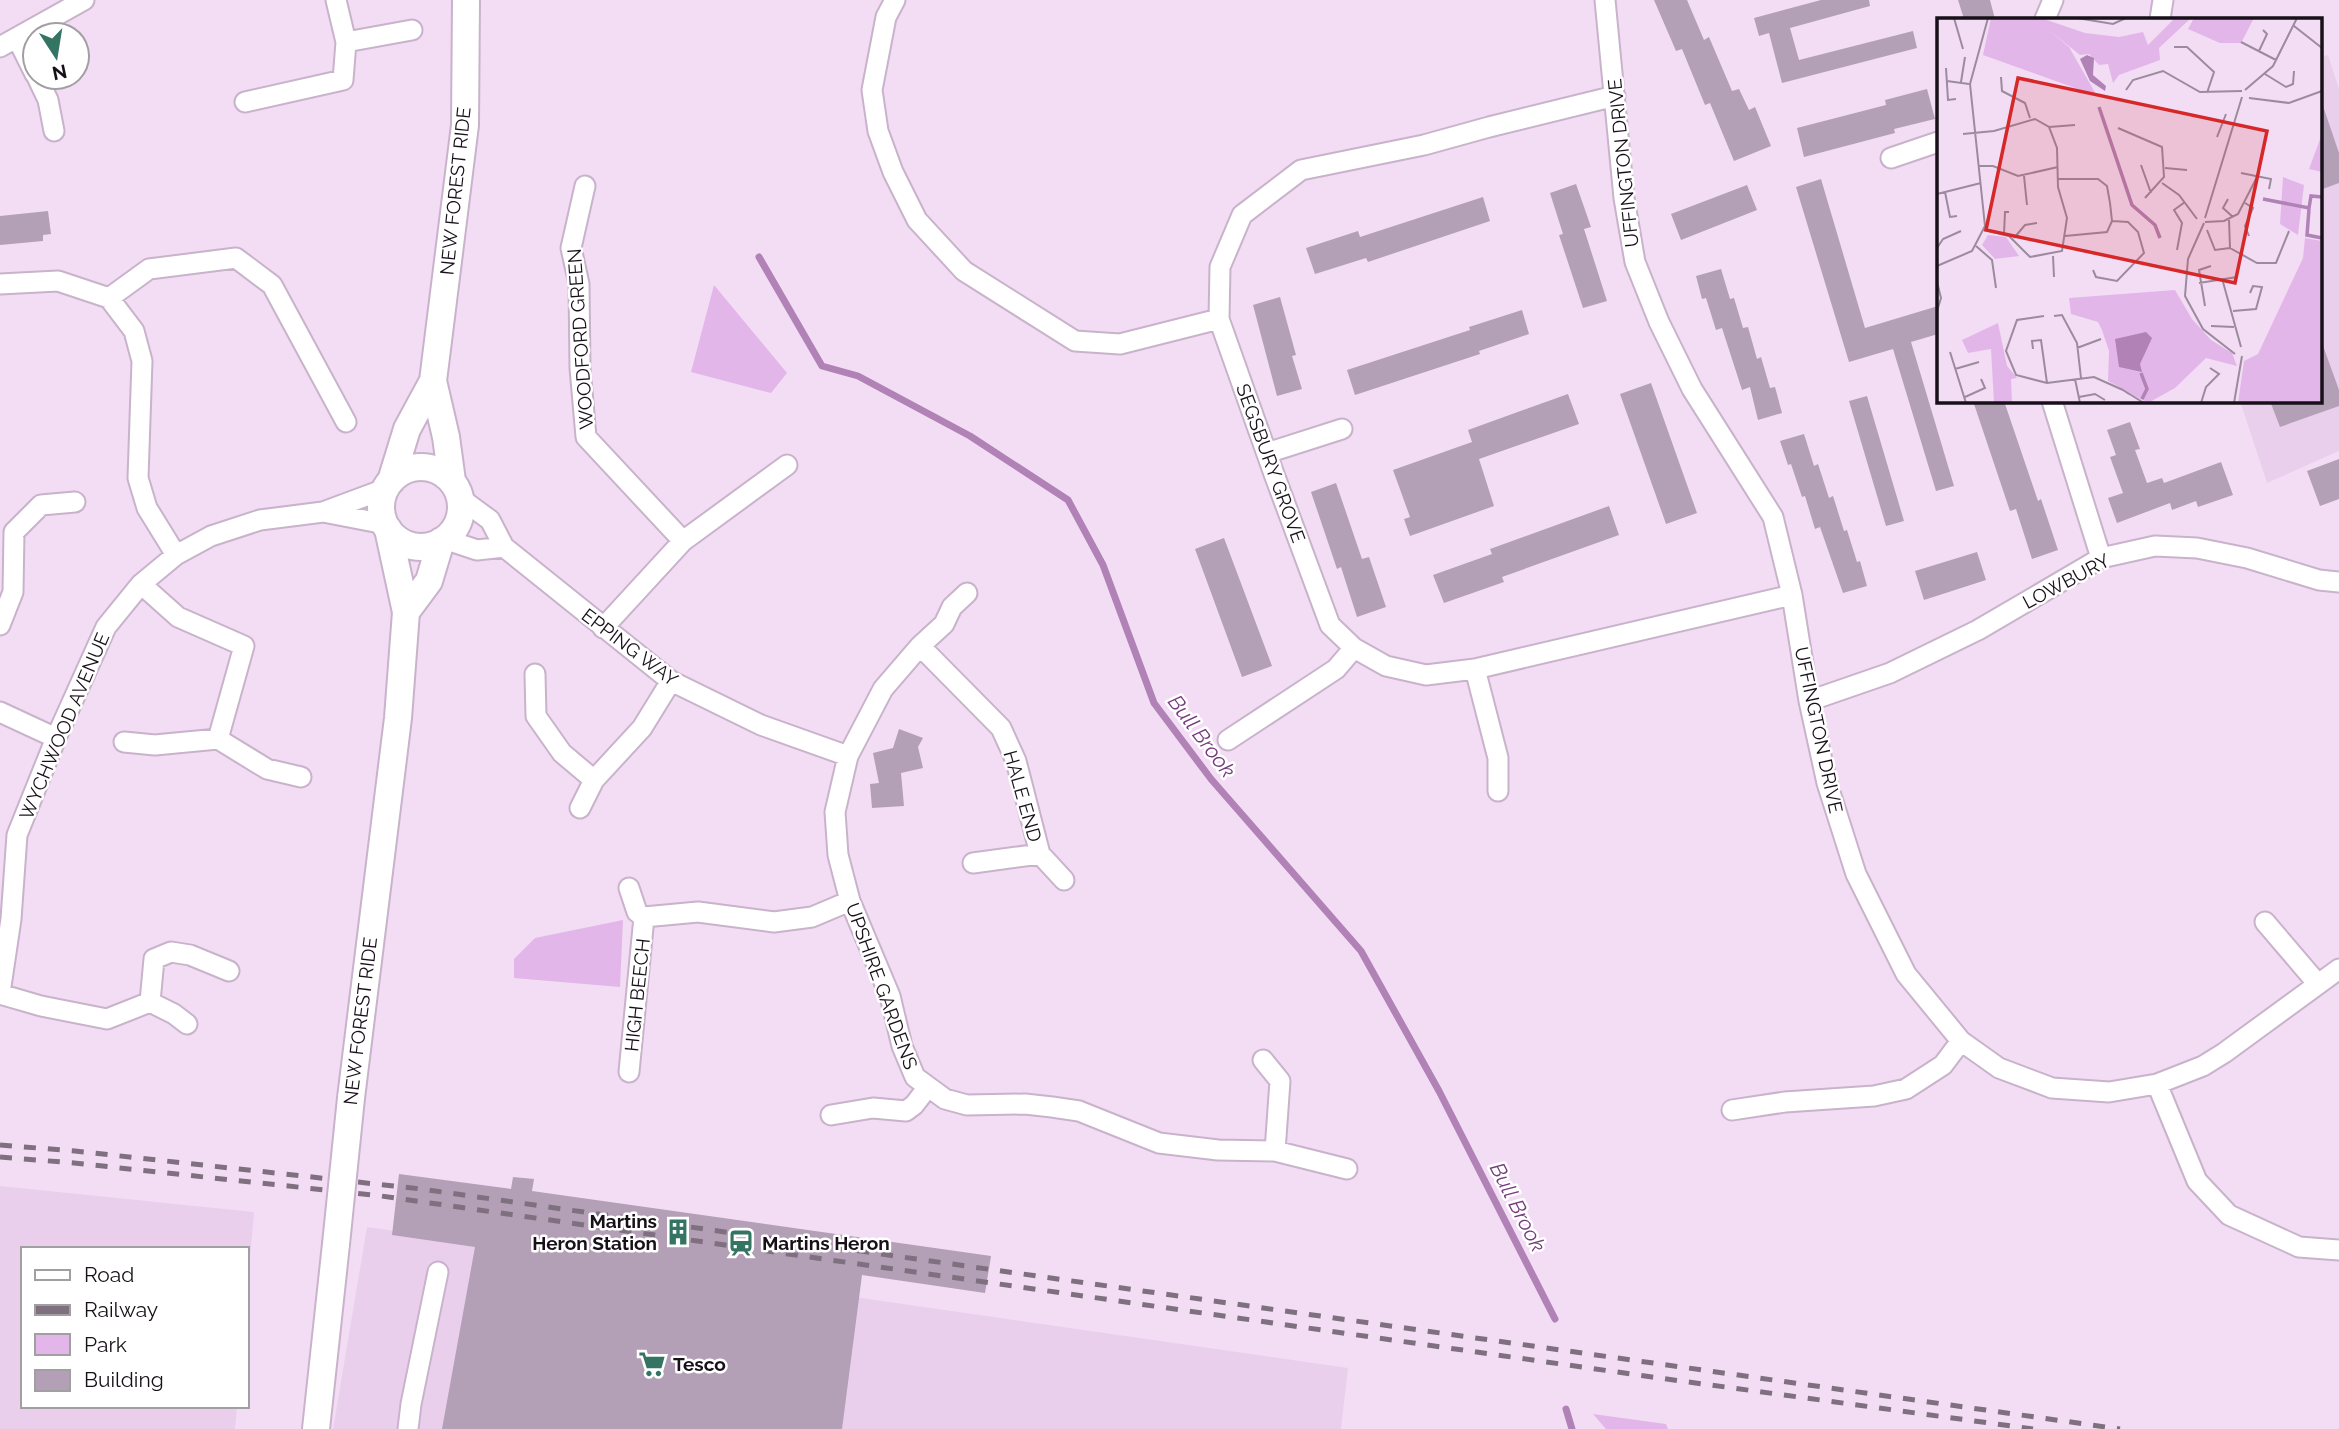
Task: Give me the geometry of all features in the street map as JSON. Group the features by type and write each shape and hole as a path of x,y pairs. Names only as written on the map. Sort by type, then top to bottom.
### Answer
{"main road":[{"name":"NEW FOREST RIDE","path":"406,612 429,581 443,540 453,531 458,521 456,490 433,381 465,125 466,0"},
{"name":"NEW FOREST RIDE","path":"316,1429 351,1098 398,718 406,612 382,513 382,501 407,429 433,381"},
{"path":"388,485 401,472 428,468 441,473 456,490"},
{"path":"386,527 396,538 407,544 430,546 443,540"}],"street":[{"path":"0,47 85,0"},
{"path":"245,102 342,80 346,42 336,0"},
{"path":"895,0 886,16 872,89 878,131 893,172 918,220 964,271 1075,341 1120,344 1219,319"},
{"name":"UFFINGTON DRIVE","path":"1605,0 1624,198 1634,262 1659,322 1692,389 1773,517 1792,595 1809,701 1827,783 1856,874 1906,974 1961,1041 1999,1068 2052,1088 2109,1092 2157,1084 2203,1066 2339,969"},
{"path":"2045,18 2053,0"},
{"path":"2161,18 2163,0"},
{"path":"346,42 412,30"},
{"path":"17,37 21,45"},
{"path":"44,91 54,131"},
{"name":"SEGSBURY GROVE","path":"1615,96 1424,145 1301,170 1242,215 1220,267 1219,319 1330,625 1354,648 1386,666 1426,675 1475,669 1792,595"},
{"path":"1891,158 1937,142"},
{"name":"WOODFORD GREEN","path":"585,186 571,248 579,284 580,368 586,437 683,541"},
{"path":"109,298 149,269 236,258 272,285 346,422"},
{"path":"0,284 58,281 109,298 134,331 142,360 138,478 147,508 176,555"},
{"path":"2052,402 2101,558"},
{"path":"1267,453 1342,429"},
{"path":"603,628 683,541 787,465"},
{"name":"WYCHWOOD AVENUE","path":"0,993 17,835 56,738 106,627 141,584 176,555 211,536 248,523 323,512 388,485"},
{"name":"EPPING WAY","path":"456,490 490,520 504,547 671,681 761,724 848,756"},
{"path":"0,625 13,592 7,529 41,505 75,502"},
{"name":"WYCHWOOD AVENUE","path":"323,512 386,527"},
{"path":"443,540 477,550 504,547"},
{"name":"LOWBURY","path":"1809,701 1890,673 1978,630 2101,558 2155,546 2197,548 2247,558 2319,580 2339,582"},
{"path":"141,584 178,617 244,646 218,739"},
{"path":"848,756 883,689 920,646 944,624 952,607 967,593"},
{"name":"HALE END","path":"920,646 1001,728 1016,761 1040,854 1064,880"},
{"path":"1228,740 1336,669 1354,648"},
{"path":"1475,669 1498,758 1498,791"},
{"path":"535,674 536,716 562,753 594,780"},
{"path":"580,808 594,780 642,728 671,681"},
{"path":"0,712 56,738"},
{"path":"124,742 155,745 218,739 267,769 301,777"},
{"name":"UPSHIRE GARDENS","path":"848,756 835,812 838,855 850,901 890,996 907,1061 915,1077 946,1099 967,1105 1025,1104 1079,1111 1159,1143 1218,1150 1275,1151 1347,1170"},
{"name":"HALE END","path":"973,863 1040,854"},
{"name":"HIGH BEECH","path":"629,888 637,912 644,917 698,912 774,922 812,917 850,901"},
{"name":"HIGH BEECH","path":"629,1072 644,917"},
{"path":"2265,922 2317,983"},
{"path":"150,1002 154,959 171,952 190,955 229,971"},
{"path":"0,993 41,1006 107,1019 150,1002 187,1024"},
{"path":"1732,1110 1785,1101 1874,1096 1906,1089 1943,1065 1961,1041"},
{"path":"1264,1060 1280,1081 1275,1151"},
{"path":"2157,1084 2197,1181 2229,1215 2299,1247 2339,1250"},
{"name":"UPSHIRE GARDENS","path":"831,1115 873,1108 906,1111 928,1087"},
{"path":"408,1429 438,1272"}],"shaded area":[{"path":"2328,55 2339,89 2339,451 2267,483 2240,402 2322,402 2322,56"},
{"path":"0,1186 254,1212 248,1282 248,1247 21,1247 21,1408 237,1408 235,1429 0,1429"},
{"path":"367,1227 1348,1368 1341,1429 333,1429"}],"green space":[{"path":"714,285 787,373 771,393 691,372"},
{"path":"623,920 620,987 514,978 514,959 535,938"},
{"path":"1593,1414 1666,1424 1668,1429 1606,1429"}],"building":[{"path":"1654,0 1687,0 1704,40 1709,37 1732,91 1739,89 1749,110 1755,107 1771,146 1734,161 1710,103 1705,105 1682,49 1676,51"},
{"path":"1821,0 1869,0 1870,6 1790,28 1799,60 1913,31 1917,48 1782,83 1769,33 1759,36 1754,18"},
{"path":"1958,0 1990,0 1995,18 1964,18"},
{"path":"1927,89 1935,119 1894,129 1895,133 1804,157 1797,128 1886,105 1885,100"},
{"path":"2322,106 2339,153 2339,183 2322,189"},
{"path":"1821,179 1865,328 1937,306 1937,334 1911,342 1954,486 1936,491 1893,349 1849,362 1796,187"},
{"path":"1576,184 1591,227 1584,229 1607,301 1583,308 1559,235 1563,234 1550,193"},
{"path":"1747,185 1757,210 1681,240 1671,214"},
{"path":"1483,197 1490,221 1368,262 1366,258 1315,274 1306,248 1358,231 1360,237"},
{"path":"48,211 51,234 43,235 43,241 0,245 0,216"},
{"path":"1721,269 1743,328 1748,327 1757,359 1761,357 1770,388 1775,387 1782,413 1758,420 1750,387 1742,390 1722,328 1716,330 1706,298 1702,299 1696,276"},
{"path":"1280,297 1302,389 1277,396 1253,305"},
{"path":"1522,310 1529,334 1479,351 1480,354 1355,395 1347,370"},
{"path":"2322,343 2339,390 2339,406 2280,427 2270,402 2322,402"},
{"path":"1651,383 1697,513 1666,524 1620,394"},
{"path":"1568,394 1579,424 1479,459 1494,506 1410,536 1404,519 1410,517 1393,470 1472,442 1468,430"},
{"path":"1867,396 1904,521 1886,526 1849,401"},
{"path":"1973,402 2004,402 2038,501 2041,499 2058,550 2032,559 2016,509 2010,511"},
{"path":"2130,422 2140,449 2135,450 2147,483 2162,478 2164,483 2221,462 2233,495 2198,507 2196,501 2172,510 2170,503 2117,523 2108,498 2123,493 2110,457 2116,455 2107,430"},
{"path":"1804,434 1814,466 1818,464 1829,498 1833,496 1844,531 1847,530 1857,562 1860,561 1867,586 1843,593 1820,527 1815,529 1805,496 1802,497 1791,464 1788,465 1780,441"},
{"path":"2339,459 2339,499 2320,506 2307,471"},
{"path":"1336,483 1362,559 1369,557 1386,607 1357,617 1341,567 1337,569 1311,492"},
{"path":"1609,506 1619,535 1502,577 1504,582 1444,603 1433,575 1492,554 1490,549"},
{"path":"1224,538 1272,666 1242,677 1195,549"},
{"path":"1977,552 1986,580 1924,600 1915,571"},
{"path":"899,729 923,738 918,747 923,768 901,773 904,806 872,808 870,784 879,783 873,753 893,748"},
{"name":"Tesco","path":"399,1174 511,1189 513,1177 534,1179 532,1191 991,1256 985,1293 862,1275 842,1429 442,1429 475,1247 392,1235"}],"waterway":[{"name":"Bull Brook","path":"759,257 822,366 858,376 970,436 1068,500 1103,565 1154,703 1211,779 1361,951 1439,1091 1555,1319"},
{"name":"Bull Brook","path":"1566,1409 1572,1429"}],"railway":[{"path":"0,1145 421,1189 2120,1429"},
{"path":"0,1157 381,1196 2033,1429"}],"place":[{"name":"Martins Heron Station","path":"678,1232"},
{"name":"Martins Heron","path":"741,1243"},
{"name":"Tesco","path":"652,1364"}]}
